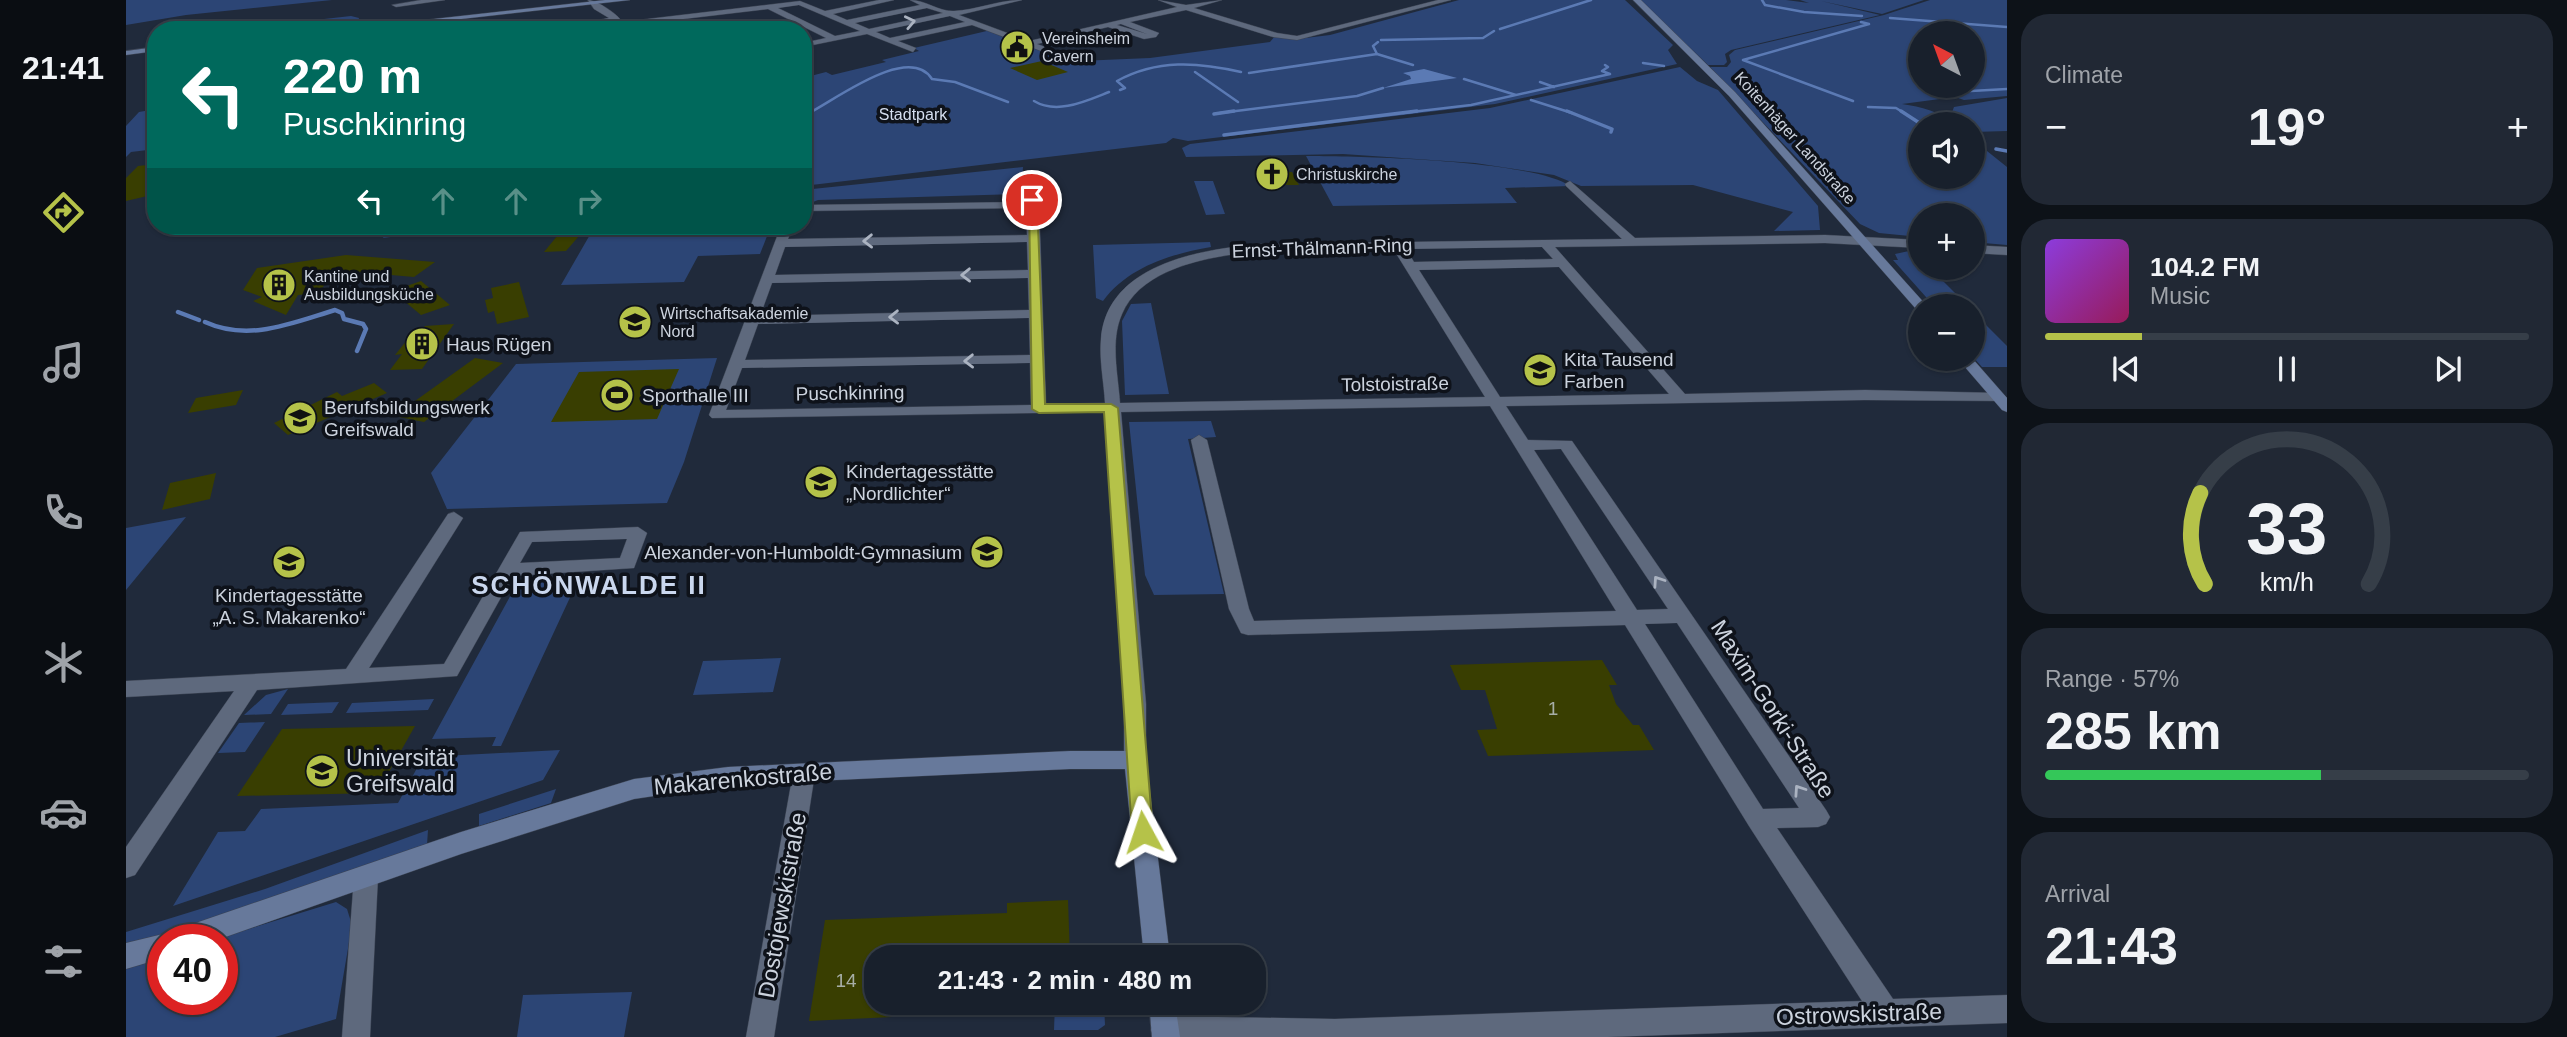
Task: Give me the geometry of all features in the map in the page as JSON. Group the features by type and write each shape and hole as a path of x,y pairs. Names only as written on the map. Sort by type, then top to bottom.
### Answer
{"main road":[{"path":"425,21 626,0"},
{"name":"Koitenhäger Landstraße","path":"1637,0 1732,94 1911,294"},
{"path":"126,52 147,50"},
{"path":"1976,371 2003,402"},
{"name":"Makarenkostraße","path":"228,924 461,843 634,789 728,776 1135,760"},
{"name":"Ernst-Thälmann-Ring","path":"1135,760 1156,945"},
{"path":"126,956 147,950"},
{"path":"1163,1015 1165,1034"}],"street":[{"path":"405,2 441,0"},
{"path":"629,21 824,0"},
{"path":"827,13 890,0"},
{"path":"914,0 1078,62"},
{"path":"812,43 1018,0"},
{"path":"1162,0 1276,35 1297,38 1447,0"},
{"path":"1030,43 1218,0"},
{"path":"593,2 619,21"},
{"path":"957,3 972,9"},
{"path":"805,4 913,50"},
{"path":"766,5 799,21"},
{"path":"848,22 929,5"},
{"path":"891,40 974,22"},
{"path":"1108,25 1144,37 1156,35 1122,22"},
{"path":"812,27 835,38"},
{"path":"1031,184 1039,409"},
{"path":"1570,184 1632,242"},
{"path":"812,208 1033,205"},
{"name":"Puschkinring","path":"784,235 717,415 1111,408"},
{"path":"781,243 1034,238"},
{"name":"Ernst-Thälmann-Ring","path":"1135,760 1135,704 1111,408 1108,338 1111,319 1128,291 1151,274 1170,265 1234,249 1632,242 1864,240 1908,243"},
{"path":"1545,243 1680,397"},
{"path":"1398,246 1498,401 1757,818 1885,1012"},
{"path":"1985,249 2007,251"},
{"name":"Ernst-Thälmann-Ring","path":"1413,266 1563,262"},
{"path":"767,279 1035,274"},
{"path":"751,320 1036,314"},
{"name":"Puschkinring","path":"735,364 1037,359"},
{"name":"Tolstoistraße","path":"1111,408 1875,394 2003,402"},
{"path":"1199,440 1239,609 1248,628 1633,617"},
{"name":"Maxim-Gorki-Straße","path":"1525,445 1566,444 1818,817 1757,818"},
{"path":"352,677 454,518"},
{"path":"126,689 450,671 526,536 638,533 627,564 508,570"},
{"name":"Maxim-Gorki-Straße","path":"1633,617 1682,616"},
{"path":"126,867 251,682"},
{"name":"Dostojewskistraße","path":"760,1037 804,773"},
{"path":"356,1037 364,943 366,877"},
{"name":"Ostrowskistraße","path":"1165,1034 1335,1033 2007,1009"}],"green space":[{"path":"126,0 332,0 186,15 126,25"},
{"name":"Stadtpark","path":"1459,0 1625,0 1673,45 1668,50 1677,64 1495,104 1188,141 1173,138 1166,143 812,185 812,76 826,72 832,75 886,62 882,60 919,51 914,48 991,30 1008,40 1014,39 1079,61 1150,58 1270,42 1275,36 1297,39 1330,35"},
{"path":"1640,0 1786,0 1809,3 1800,0 1924,0 1882,14 1821,1 1880,15 1731,50 1725,54 1727,62 1724,65 1708,65"},
{"path":"1930,0 2007,0 2007,96 1964,100 1958,98 1985,98 1985,21 1908,21 1908,98 1947,98 1902,104 1934,112 1908,112 1908,189 1985,189 1985,149 2007,167 2007,245 1985,243 1985,203 1908,203 1908,236 1879,233 1860,224 1710,67 1727,67 1731,62 1729,55 1735,50 1884,15"},
{"path":"351,16 359,18 358,21 306,21"},
{"path":"1680,67 1697,81 1718,90 1818,206 1820,230 1774,231 1793,212 1693,185 1581,186 1554,175 1475,163 1343,154 1186,157 1182,148 1190,144 1490,108"},
{"path":"2007,98 2007,131 1985,132 1985,112 1952,112 1954,107"},
{"path":"147,111 147,150 131,152 126,157 126,126 139,112"},
{"path":"1306,156 1483,165 1550,177 1570,186 1505,188 1517,203 1333,206"},
{"path":"1023,167 1021,194 818,200 812,202 812,189"},
{"path":"1194,181 1213,181 1225,214 1206,215"},
{"path":"384,235 406,235 383,238"},
{"path":"590,235 767,235 760,254 698,256 684,282 561,285"},
{"path":"1210,242 1211,247 1151,264 1125,279 1103,301 1096,298 1093,245"},
{"path":"1908,251 1908,277 1893,260 1898,260 1895,254"},
{"path":"1911,280 1942,280 1956,294 1923,294"},
{"path":"1151,303 1169,394 1125,395 1122,321 1131,304"},
{"path":"1985,324 2007,346 2007,367 1985,367"},
{"path":"717,358 684,462 667,503 447,509 431,473 516,364"},
{"path":"1211,421 1216,437 1188,439 1224,594 1154,595 1145,575 1129,422"},
{"path":"186,517 126,590 126,528"},
{"path":"580,576 501,746 492,746 496,737 432,739 519,580"},
{"path":"781,658 773,692 693,695 703,661"},
{"path":"288,689 271,714 244,715 266,695"},
{"path":"434,699 428,710 346,713 352,703"},
{"path":"339,702 332,713 281,715 288,704"},
{"path":"265,722 245,752 218,753 239,723"},
{"path":"560,750 543,780 173,906 218,832 245,831 261,809 398,803 423,757"},
{"path":"556,789 551,803 479,826 479,814"},
{"path":"428,830 427,845 198,924 152,924 265,889"},
{"path":"336,902 347,909 352,925 336,1019 275,1037 126,1037 126,967 147,961 147,1015 238,1015 238,932"},
{"path":"147,926 147,939 126,945 126,932"},
{"path":"632,992 624,1037 517,1037 523,995"},
{"path":"1055,1015 1105,1015 1105,1025 1098,1030 1054,1030"}],"shaded area":[{"path":"1424,69 1457,78 1383,88 1411,79 1403,73"}],"building":[{"path":"1042,61 1068,72 1037,80 1010,68"},
{"name":"Christuskirche","path":"1266,164 1280,164 1283,172 1292,172 1299,185 1279,185"},
{"path":"147,165 147,196 126,201 126,178 138,166"},
{"path":"558,235 580,235 566,251 544,252"},
{"path":"346,255 435,262 414,277 334,270 319,293 298,295 286,315 253,301 262,297 243,290 257,268"},
{"path":"421,281 450,305 421,315 392,291"},
{"path":"519,282 529,317 497,324 494,311 488,313 485,300 493,298 491,288"},
{"name":"Haus Rügen","path":"454,324 422,369 390,370 402,354 395,355 407,340 414,340 425,326"},
{"path":"475,358 503,363 424,422 394,416"},
{"name":"Sporthalle III","path":"679,369 657,419 551,422 579,372"},
{"path":"374,383 387,393 288,435 274,423 337,392 342,396"},
{"path":"243,390 236,405 188,413 196,398"},
{"path":"216,473 210,499 162,510 170,483"},
{"path":"1602,660 1617,685 1609,685 1616,704 1633,725 1639,725 1654,750 1488,756 1477,730 1497,729 1485,690 1461,690 1450,665"},
{"name":"Universität Greifswald","path":"415,726 377,793 237,796 282,729"},
{"path":"1068,900 1070,945 864,945 864,1015 892,1017 809,1021 825,920 1007,913 1007,903"}],"waterway":[{"path":"1500,29 1591,0"},
{"path":"1762,0 1765,5 1804,12 1862,16"},
{"path":"1890,18 2007,27"},
{"path":"1853,101 1743,60 1869,24 1861,22"},
{"path":"1381,40 1483,38 1494,31"},
{"path":"1377,54 1373,46 1378,42"},
{"path":"1249,73 1377,54"},
{"path":"1377,54 1413,65"},
{"path":"1643,63 1664,66"},
{"path":"1553,87 1610,74 1602,71 1608,67 1605,65"},
{"path":"1120,90 1125,88 1117,81 1162,66 1209,66 1241,72"},
{"path":"812,111 872,78 907,67 921,70 932,79 955,82 1008,102"},
{"path":"1195,72 1238,102"},
{"path":"1464,79 1516,95"},
{"path":"1540,82 1553,87"},
{"path":"1516,95 1553,87"},
{"path":"1224,113 1357,96 1383,88"},
{"path":"1985,90 2007,89"},
{"path":"1034,101 1062,107 1109,92"},
{"path":"1403,113 1471,105 1516,95"},
{"path":"1531,100 1572,113"},
{"path":"1868,107 1896,108 1904,113"},
{"path":"1224,113 1234,111"},
{"path":"1224,135 1417,111"},
{"path":"1567,111 1572,113"},
{"path":"1901,111 1908,116"},
{"path":"1214,114 1224,113"},
{"path":"1572,113 1612,129 1611,132"},
{"path":"1996,149 2007,151"},
{"path":"205,322 221,328 254,330 287,325 335,310 342,313 344,319 363,324 366,329 357,351"},
{"path":"178,312 199,320"}],"place":[{"name":"Vereinsheim Cavern","path":"1017,47"},
{"name":"Christuskirche","path":"1272,174"},
{"name":"Kantine und Ausbildungsküche","path":"279,285"},
{"name":"Wirtschaftsakademie Nord","path":"635,322"},
{"name":"Haus Rügen","path":"422,344"},
{"name":"Kita Tausend Farben","path":"1540,370"},
{"name":"Sporthalle III","path":"617,395"},
{"name":"Berufsbildungswerk Greifswald","path":"300,418"},
{"name":"Kindertagesstätte „Nordlichter“","path":"821,482"},
{"name":"Alexander-von-Humboldt-Gymnasium","path":"987,552"},
{"name":"Kindertagesstätte „A. S. Makarenko“","path":"289,562"},
{"name":"Universität Greifswald","path":"322,771"}],"district":[{"name":"SCHÖNWALDE II","path":"589,585"}],"route":[{"path":"1032,200 1039,409 1111,408 1135,704 1135,760 1143,832"}]}
